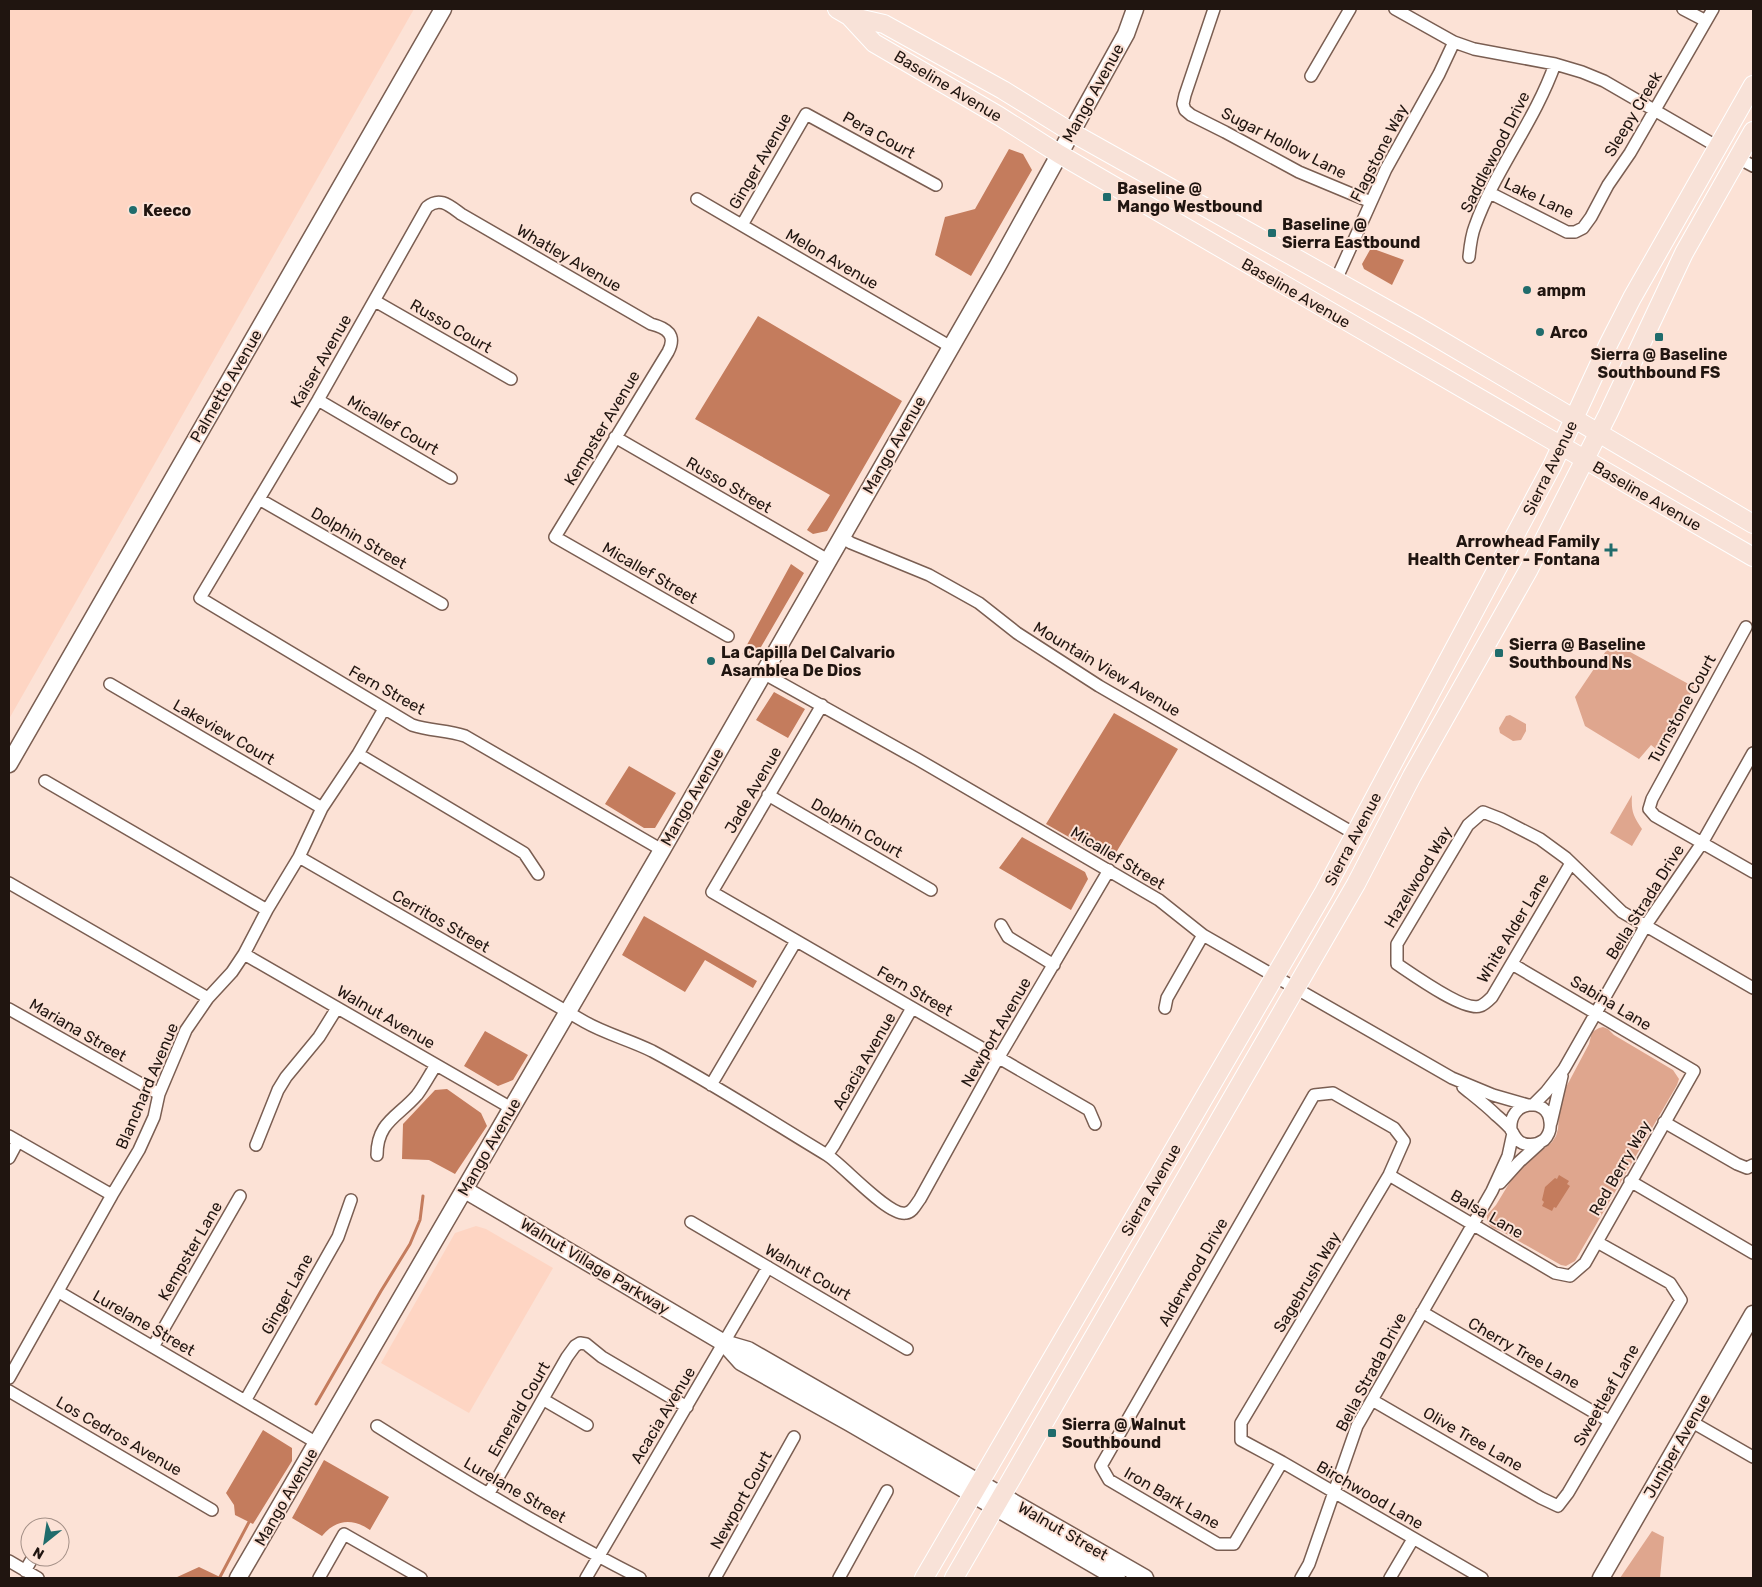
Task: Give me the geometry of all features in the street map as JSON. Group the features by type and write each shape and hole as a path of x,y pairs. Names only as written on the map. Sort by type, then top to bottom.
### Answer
{"main road":[{"name":"Baseline Avenue","path":"843,12 884,24 1003,90 1071,132 1417,326 1753,524"},
{"name":"Baseline Avenue","path":"843,12 874,43 999,116 1059,154 1753,557"},
{"name":"Sierra Avenue","path":"924,1578 1276,976 1355,834 1543,484 1628,305 1753,85"},
{"name":"Sierra Avenue","path":"954,1578 1356,884 1412,776 1529,569 1598,433 1684,253 1746,162 1753,131"}],"street":[{"name":"Palmetto Avenue","path":"9,764 443,9"},
{"name":"Mango Avenue","path":"238,1578 662,850 951,347 1126,34 1135,9"},
{"name":"Sugar Hollow Lane","path":"1214,9 1184,96 1183,104 1185,110 1298,172 1371,202"},
{"path":"1311,76 1350,9"},
{"path":"1395,9 1454,42 1474,49 1555,64 1582,72 1604,82 1718,147"},
{"path":"1683,9 1706,21"},
{"name":"Sleepy Creek","path":"1575,232 1583,228 1608,185 1630,154 1713,9"},
{"name":"Flagstone Way","path":"1336,280 1386,169 1439,74 1454,42"},
{"name":"Saddlewood Drive","path":"1469,257 1474,228 1490,193 1540,102 1555,64"},
{"name":"Pera Court","path":"806,114 936,185"},
{"name":"Ginger Avenue","path":"742,225 806,114"},
{"name":"Lake Lane","path":"1490,193 1567,232 1575,232"},
{"name":"Melon Avenue","path":"697,199 951,347"},
{"name":"Kaiser Avenue","path":"227,553 318,400 428,207 438,202 445,203 451,207"},
{"name":"Whatley Avenue","path":"451,207 651,324 667,330 670,335"},
{"name":"Russo Court","path":"375,301 510,379"},
{"name":"Kempster Avenue","path":"555,537 671,346 670,335"},
{"name":"Micallef Court","path":"318,400 451,478"},
{"name":"Russo Street","path":"615,437 828,560"},
{"name":"Dolphin Street","path":"259,499 442,604"},
{"name":"Micallef Street","path":"555,537 728,636"},
{"name":"Mountain View Avenue","path":"841,537 928,575 979,603 1016,633 1099,686 1355,834"},
{"name":"Fern Street","path":"227,553 200,598 384,709 420,728 454,732 465,736 662,850"},
{"name":"Turnstone Court","path":"1702,843 1655,816 1649,809 1652,798 1746,627"},
{"name":"Micallef Street","path":"763,672 1159,900 1203,934 1452,1078 1492,1095 1530,1105"},
{"name":"Lakeview Court","path":"110,684 322,808"},
{"name":"Jade Avenue","path":"712,892 822,705"},
{"name":"Blanchard Avenue","path":"9,1378 147,1136 154,1117 159,1094 186,1030 208,998 232,972 244,954 267,910 299,857 322,808 358,754 384,709"},
{"path":"358,754 524,853 538,874"},
{"name":"Bella Strada Drive","path":"1530,1105 1546,1092 1564,1069 1646,925 1702,843 1753,755"},
{"path":"45,781 267,910"},
{"name":"Dolphin Court","path":"768,795 931,890"},
{"name":"Hazelwood Way","path":"1479,1006 1467,1006 1397,964 1397,944 1468,825 1482,812 1501,818 1540,839 1571,863"},
{"path":"1702,843 1753,872"},
{"name":"Cerritos Street","path":"299,857 599,1030 652,1051 827,1155"},
{"path":"1571,863 1622,912 1753,988"},
{"name":"White Alder Lane","path":"1479,1006 1492,997 1571,863"},
{"name":"Newport Avenue","path":"827,1155 871,1194 898,1212 905,1214 911,1211 920,1199 998,1059 1108,870"},
{"path":"9,883 208,998"},
{"name":"Fern Street","path":"712,892 1089,1110 1095,1124"},
{"path":"1001,925 1008,937 1054,965"},
{"path":"1165,1008 1167,998 1203,934"},
{"path":"711,1085 796,941"},
{"name":"Walnut Avenue","path":"244,954 511,1108"},
{"name":"Sabina Lane","path":"1512,964 1694,1071"},
{"path":"256,1145 282,1083 319,1036 337,1008"},
{"name":"Acacia Avenue","path":"827,1155 912,1008"},
{"name":"Mariana Street","path":"9,1009 159,1094"},
{"path":"377,1155 377,1143 383,1128 417,1095 436,1065"},
{"name":"Bella Strada Drive","path":"1551,1124 1564,1069"},
{"name":"Red Berry Way","path":"1570,1276 1585,1263 1694,1071"},
{"name":"Micallef Street","path":"1452,1078 1491,1110 1512,1131"},
{"name":"Sagebrush Way","path":"1242,1440 1241,1423 1389,1175 1404,1141 1394,1128 1333,1093 1314,1095"},
{"name":"Alderwood Drive","path":"1101,1466 1314,1095"},
{"path":"1530,1105 1547,1112 1551,1124 1550,1131 1542,1141 1536,1144 1524,1144 1518,1140 1512,1131 1510,1123 1514,1112 1519,1108 1530,1105"},
{"path":"1664,1122 1737,1164 1747,1168 1753,1165"},
{"name":"Bella Strada Drive","path":"1301,1578 1334,1494 1357,1426 1492,1191 1508,1156 1512,1131"},
{"path":"9,1158 14,1138 112,1195"},
{"name":"Bella Strada Drive","path":"1492,1191 1542,1141"},
{"name":"Balsa Lane","path":"1389,1175 1555,1273 1570,1276"},
{"path":"1630,1181 1753,1253"},
{"name":"Walnut Village Parkway","path":"465,1190 724,1343 748,1350 977,1489"},
{"name":"Kempster Lane","path":"153,1347 240,1196"},
{"name":"Ginger Lane","path":"245,1401 338,1237 350,1200"},
{"name":"Walnut Court","path":"691,1222 908,1349"},
{"name":"Sweetleaf Lane","path":"1558,1506 1568,1493 1680,1300 1670,1283 1597,1242"},
{"name":"Acacia Avenue","path":"586,1578 768,1267"},
{"name":"Lurelane Street","path":"59,1292 317,1442"},
{"name":"Cherry Tree Lane","path":"1422,1312 1609,1421"},
{"name":"Juniper Avenue","path":"1601,1578 1753,1314"},
{"name":"Emerald Court","path":"489,1493 567,1357 575,1346 580,1343 586,1344 602,1357 687,1407"},
{"name":"Los Cedros Avenue","path":"9,1391 212,1510"},
{"path":"544,1400 587,1425"},
{"name":"Olive Tree Lane","path":"1372,1400 1558,1506"},
{"path":"1692,1422 1753,1457"},
{"name":"Lurelane Street","path":"377,1426 432,1461 597,1557 640,1578"},
{"name":"Newport Court","path":"715,1578 794,1436"},
{"name":"Birchwood Lane","path":"1242,1440 1482,1578"},
{"name":"Iron Bark Lane","path":"1101,1466 1109,1480 1218,1544 1234,1544 1282,1462"},
{"name":"Walnut Street","path":"977,1489 1145,1578"},
{"path":"839,1578 887,1491"},
{"name":"Walnut Street","path":"998,1501 1117,1578"},
{"path":"319,1578 344,1534 421,1578"},
{"path":"1390,1578 1413,1540"},
{"path":"9,1561 38,1578"},
{"path":"25,1571 27,1567"}],"shaded area":[{"path":"9,9 414,9 9,719"},
{"path":"1009,149 1023,154 1032,170 971,276 935,255 945,217 975,209"},
{"path":"1371,248 1404,260 1392,285 1364,269 1362,264"},
{"path":"758,316 902,401 827,531 813,534 807,530 830,495 695,419"},
{"path":"791,564 804,573 754,659 742,654"},
{"path":"1612,642 1694,687 1660,752 1651,745 1639,759 1585,726 1575,697"},
{"path":"774,692 805,709 788,738 756,720"},
{"path":"1114,713 1178,749 1111,861 1046,824"},
{"path":"1510,715 1526,724 1526,731 1521,740 1513,741 1500,733 1499,728 1506,716"},
{"path":"629,766 676,793 655,828 644,828 605,804"},
{"path":"1632,795 1633,813 1642,829 1632,846 1610,833"},
{"path":"1022,837 1085,872 1088,879 1071,910 999,868"},
{"path":"644,916 757,981 753,988 705,960 685,992 622,955"},
{"path":"1603,1027 1673,1070 1679,1079 1575,1261 1566,1266 1492,1228 1488,1222 1487,1215 1496,1205 1516,1172 1552,1142 1556,1136 1564,1091 1589,1044 1592,1032"},
{"path":"485,1031 528,1055 513,1080 498,1086 464,1066"},
{"path":"447,1089 481,1113 487,1126 455,1174 429,1160 402,1159 403,1124 435,1090"},
{"path":"1559,1175 1569,1181 1567,1184 1570,1186 1552,1211 1542,1206 1544,1202 1542,1200 1545,1187 1555,1178 1557,1179"},
{"path":"476,1226 486,1229 553,1268 469,1413 381,1363 455,1233"},
{"path":"263,1430 292,1448 292,1461 253,1524 235,1515 234,1505 226,1493"},
{"path":"324,1460 389,1497 370,1530 357,1523 345,1522 333,1526 322,1536 292,1518"},
{"path":"1652,1531 1664,1537 1660,1578 1620,1578"},
{"path":"199,1567 223,1578 175,1578"}],"waterway":[{"path":"316,1404 410,1244 420,1220 423,1196"},
{"path":"220,1577 249,1522"}],"place":[{"name":"Baseline @ Mango Westbound","path":"1107,197"},
{"name":"Keeco","path":"133,210"},
{"name":"Baseline @ Sierra Eastbound","path":"1272,233"},
{"name":"ampm","path":"1527,290"},
{"name":"Arco","path":"1540,332"},
{"name":"Sierra @ Baseline Southbound FS","path":"1659,337"},
{"name":"Arrowhead Family Health Center - Fontana","path":"1611,550"},
{"name":"Sierra @ Baseline Southbound Ns","path":"1499,653"},
{"name":"La Capilla Del Calvario Asamblea De Dios","path":"711,661"},
{"name":"Sierra @ Walnut Southbound","path":"1052,1433"}]}
